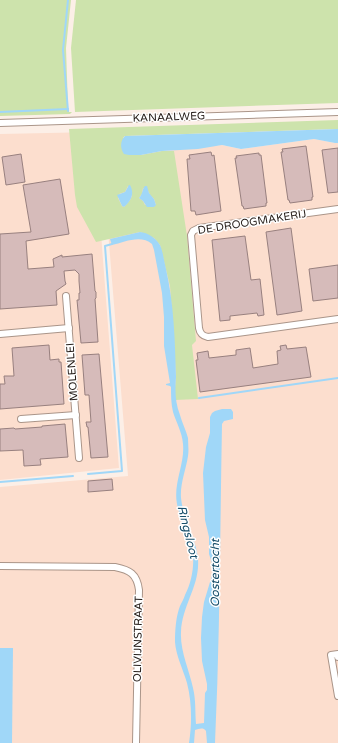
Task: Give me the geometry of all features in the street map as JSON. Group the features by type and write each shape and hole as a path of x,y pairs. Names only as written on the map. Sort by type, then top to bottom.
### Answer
{"street":[{"name":"KANAALWEG","path":"0,123 338,112"},
{"name":"DE DROOGMAKERIJ","path":"338,209 199,228 191,235 199,328 200,333 204,336 338,319"},
{"name":"MOLENLEI","path":"66,296 79,458"},
{"name":"MOLENLEI","path":"0,334 69,328"},
{"name":"MOLENLEI","path":"21,419 76,415"},
{"name":"OLIVIJNSTRAAT","path":"0,566 115,568 128,570 134,576 137,580 139,590 136,743"},
{"path":"338,657 338,654 331,655 336,673 338,696"}],"shaded area":[{"path":"95,132 102,247 119,468 0,480 0,134"},
{"path":"314,139 338,143 338,743 0,743 0,487 128,476 102,157 141,155 162,151 222,145 241,149"}],"green space":[{"path":"0,0 71,0 66,48 68,108 69,112 72,112 70,114 0,116"},
{"path":"76,0 338,0 338,103 75,112 71,48"},
{"path":"338,120 338,129 125,136 123,138 141,155 162,151 174,151 187,236 196,341 192,345 198,399 175,400 176,377 170,286 160,245 154,238 140,232 96,242 77,207 69,129","holes":["128,186 132,196 124,207 118,198 119,194 125,192","143,188 148,191 154,199 156,205 145,205 139,198 142,194"]}],"water":[{"path":"338,129 338,143 314,139 241,149 222,145 198,149 162,151 141,155 124,154 121,147 121,142 125,136"},
{"path":"129,185 132,194 129,202 124,207 122,206 117,195 125,192"},
{"path":"145,186 147,186 149,193 154,199 156,205 154,207 147,207 139,198"},
{"path":"140,232 149,234 154,238 160,245 163,254 169,282 174,323 176,401 188,438 188,454 182,482 181,498 184,513 197,551 198,569 194,587 184,613 181,639 183,653 194,692 196,724 204,723 205,693 207,690 207,684 202,661 202,617 204,602 213,572 209,554 209,537 205,520 203,473 206,447 210,433 210,417 212,413 222,409 231,409 233,412 233,419 224,421 222,424 219,624 215,743 207,743 206,731 201,729 195,730 194,743 189,743 191,728 191,705 187,683 178,657 175,642 177,619 180,606 190,581 193,556 177,504 176,496 183,444 172,409 171,387 166,385 170,383 164,346 162,293 154,250 152,244 148,241 138,239 112,245 110,239"},
{"path":"0,648 13,648 12,743 0,743"}],"building":[{"path":"306,146 313,197 312,200 290,203 288,200 281,152 283,152 282,149"},
{"path":"338,148 338,192 328,193 322,150"},
{"path":"211,152 212,156 214,155 221,211 196,215 195,211 191,211 187,159 190,159 189,155"},
{"path":"259,153 259,155 261,155 267,203 266,206 244,209 242,206 235,158 237,158 236,156"},
{"path":"21,154 25,182 6,185 2,157"},
{"path":"60,179 69,234 26,241 28,269 54,267 53,259 62,255 62,257 92,254 96,292 95,299 98,342 81,343 77,300 79,300 80,293 79,274 75,270 64,271 66,284 56,291 57,305 0,309 0,234 31,232 23,185"},
{"path":"291,228 302,311 277,315 266,232"},
{"path":"245,236 251,280 260,279 264,315 258,316 257,313 230,316 230,320 220,321 212,240"},
{"path":"338,265 338,298 313,301 309,269"},
{"path":"49,345 50,360 59,359 59,362 61,362 64,404 0,409 0,384 5,384 4,376 14,376 12,348"},
{"path":"286,345 287,349 306,347 311,377 200,392 196,360 198,360 197,353 208,351 209,358 236,355 236,350 250,348 253,368 278,364 277,351 281,350 280,346"},
{"path":"99,354 108,457 91,458 88,427 86,422 91,422 89,395 85,395 82,355"},
{"path":"65,424 68,457 40,459 41,465 24,466 23,450 0,451 0,429 42,427"},
{"path":"112,479 113,490 88,492 88,481"}],"waterway":[{"path":"68,0 63,50 68,111"},
{"path":"0,112 68,109"},
{"path":"88,474 122,471 105,246 112,244"},
{"path":"199,398 338,378"},
{"path":"0,482 73,476"}],"water label":[{"name":"Ringsloot","path":"188,532"},
{"name":"Oostertocht","path":"215,573"}]}
